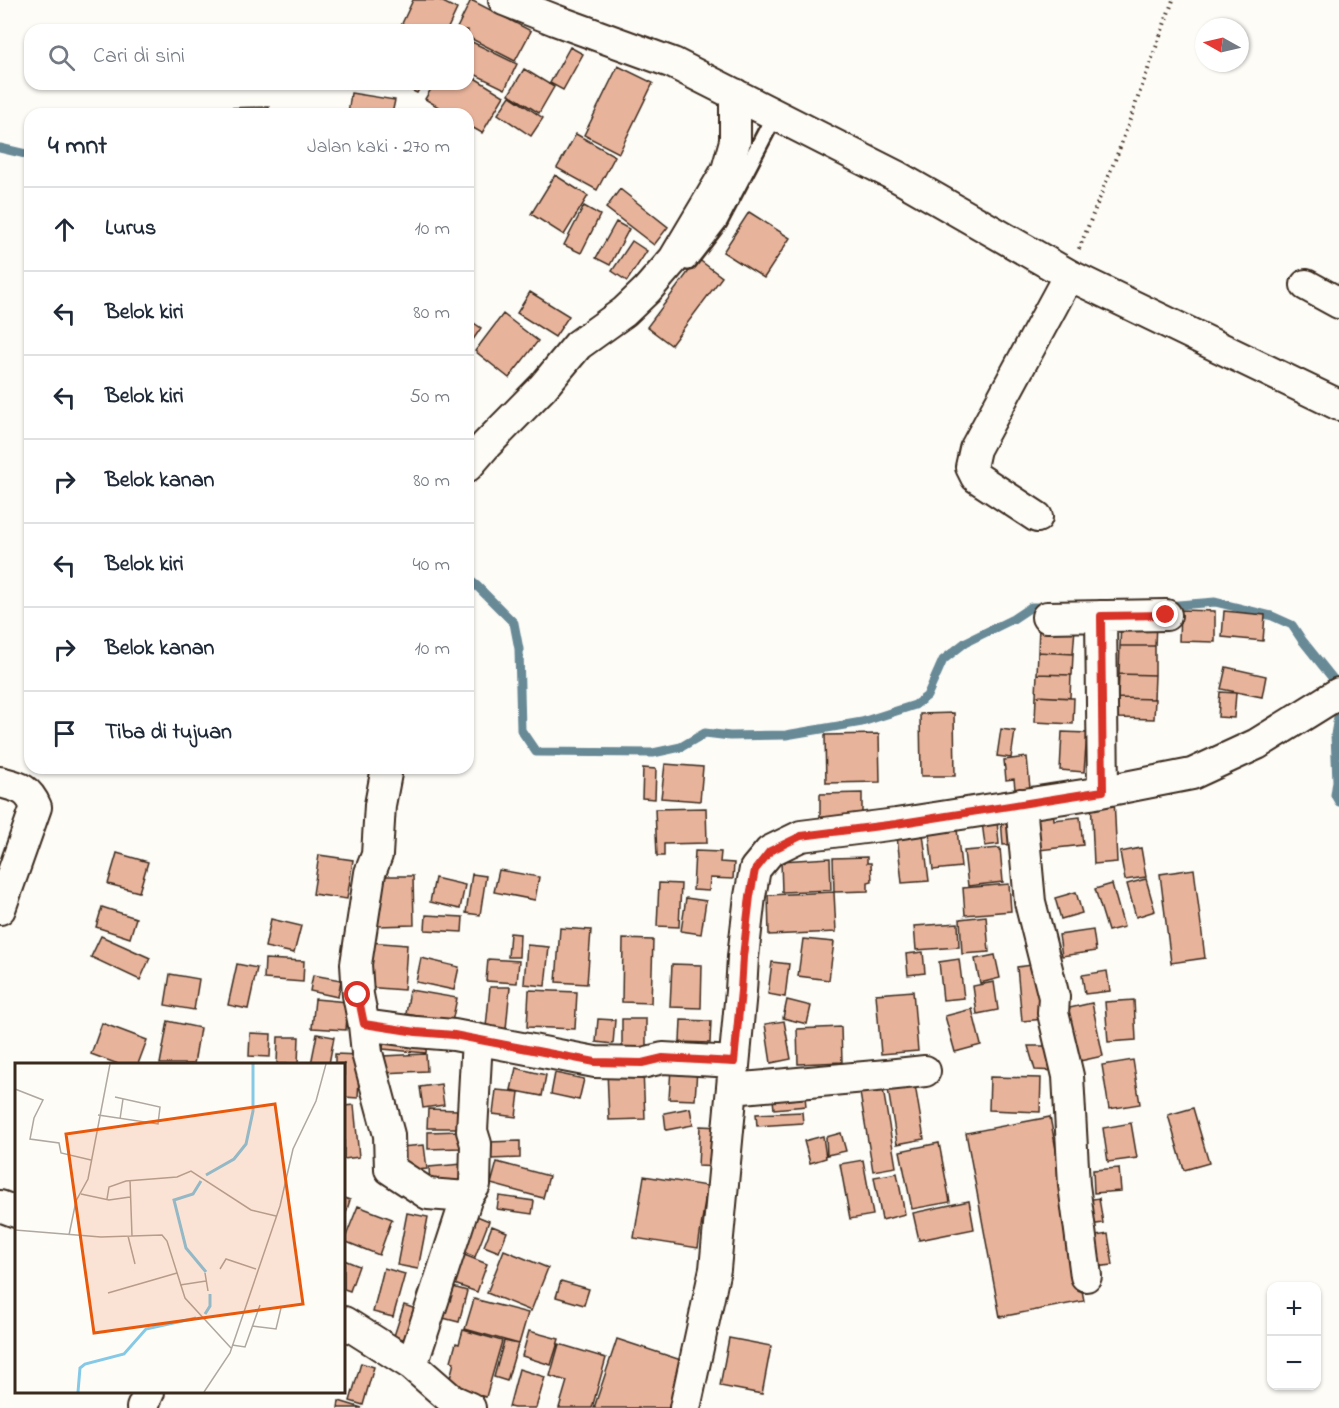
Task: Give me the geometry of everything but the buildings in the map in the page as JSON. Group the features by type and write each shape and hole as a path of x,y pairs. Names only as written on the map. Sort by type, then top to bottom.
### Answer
{"street":[{"path":"504,0 673,63 898,177 1069,275 1339,405"},
{"path":"474,459 543,387 578,345 624,312 674,259 728,170 735,141 735,94"},
{"path":"1037,517 976,477 971,467 975,449 1069,275"},
{"path":"1306,285 1339,303"},
{"path":"1047,616 1166,615"},
{"path":"1101,616 1103,791"},
{"path":"685,1408 715,1269 750,896 755,870 770,851 801,836 1103,791 1192,774 1257,744 1339,693"},
{"path":"386,774 380,805 377,855 370,873 356,964 358,995 367,1053 389,1134 390,1169 428,1194 467,1197"},
{"path":"0,783 21,788 32,797 36,807 0,909"},
{"path":"1021,804 1030,902 1054,997 1053,1013 1068,1076 1074,1185 1086,1276"},
{"path":"364,1024 454,1035 595,1062 642,1063 663,1058 733,1076 875,1077 926,1071"},
{"path":"412,1365 467,1197 475,1185 476,1144 472,1131 477,1039"},
{"path":"0,1206 15,1212"},
{"path":"345,1323 412,1365 452,1400 470,1408"},
{"path":"142,1408 149,1393"}],"lane":[{"path":"688,262 719,222 774,115"}],"path":[{"path":"1069,275 1119,150 1173,0"}],"waterway":[{"path":"0,148 24,154"},
{"path":"474,584 514,623 519,649 521,730 536,752 653,753 681,747 705,733 730,736 786,735 862,722 915,705 927,696 943,660 966,642 1013,619 1031,607 1047,607"},
{"path":"1166,606 1215,602 1272,616 1292,625 1334,680"},
{"path":"1338,717 1335,735 1337,781 1335,795 1339,802"}],"route":[{"path":"358,995 364,1024 454,1035 595,1062 642,1063 663,1058 734,1062 750,896 755,870 770,851 801,836 896,824 1103,791 1101,616 1166,615"}]}
